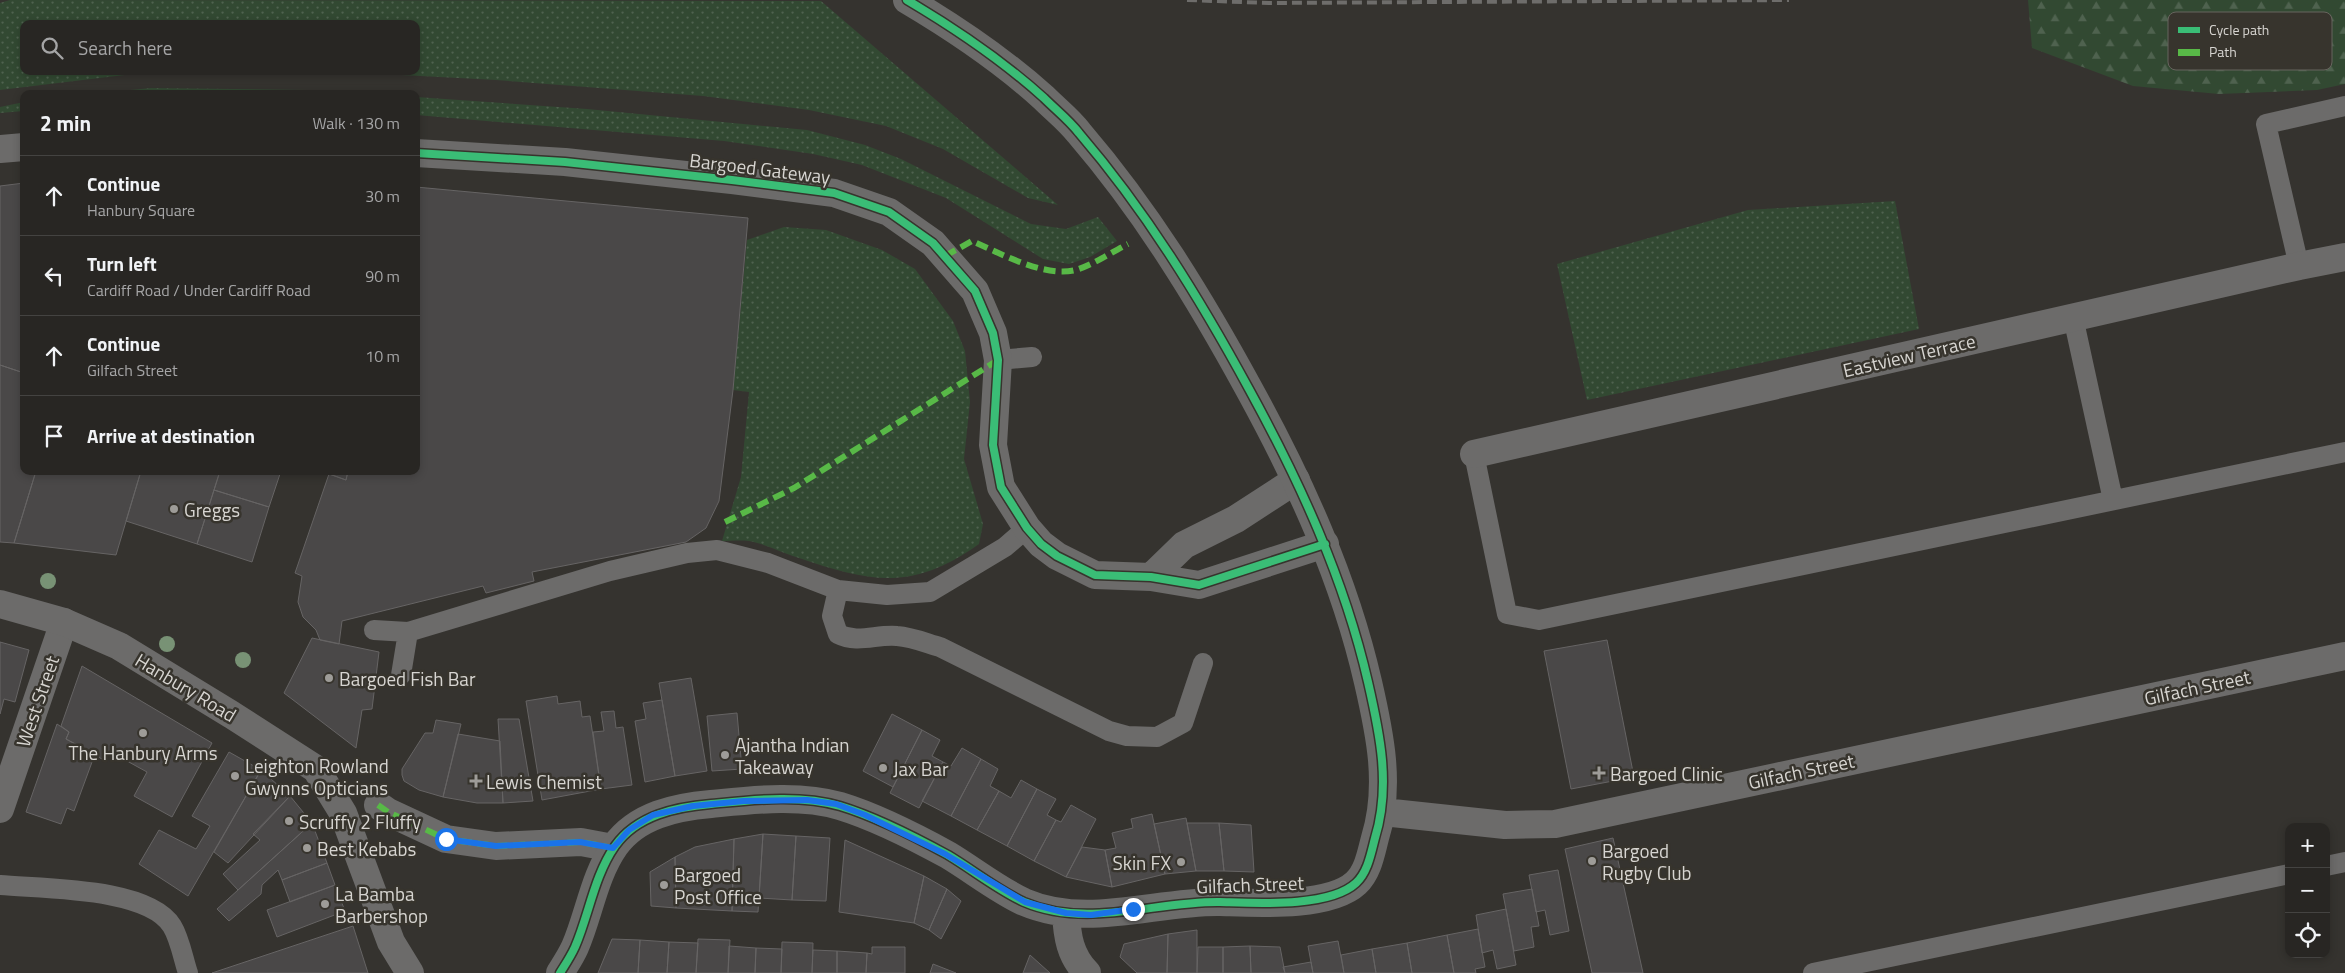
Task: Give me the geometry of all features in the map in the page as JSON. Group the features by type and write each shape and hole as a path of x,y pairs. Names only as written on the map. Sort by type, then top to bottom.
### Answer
{"street":[{"path":"907,0 956,29 1013,70 1076,129 1140,209 1210,318 1296,480 1325,544 1357,635 1382,746 1383,812"},
{"path":"0,149 20,147"},
{"name":"Bargoed Gateway","path":"420,153 565,162 732,180 834,193 889,212 933,243 975,290 993,333 998,360 993,445 1001,487 1027,528 1041,544 1057,556 1095,575 1151,577 1199,585 1325,544"},
{"name":"Eastview Terrace","path":"1474,454 2345,257"},
{"path":"1151,577 1184,544 1236,519 1296,480"},
{"name":"Hanbury Road","path":"0,604 64,622 119,646 232,714 316,769 344,813 391,942 410,973"},
{"name":"West Street","path":"0,808 64,622"},
{"name":"Gilfach Street","path":"560,973 575,947 591,899 613,848 629,830 653,815 702,805 744,801 807,800 836,804 865,815 945,854 1025,902 1066,913 1091,915 1196,902 1286,903 1331,896 1356,883 1367,866 1383,812 1505,825 1555,824 2345,656"},
{"path":"378,804 388,812 446,839 496,846 580,842 613,848"},
{"path":"1066,913 1067,937 1078,963 1087,973"}],"lane":[{"path":"2299,266 2266,124 2345,106"},
{"path":"2073,317 2113,500"},
{"path":"998,360 1032,357"},
{"path":"1474,454 1507,614 1539,620 2345,452"},
{"path":"374,630 408,632 610,571 687,553 717,550 768,564 838,590 887,596 930,592 1006,548 1027,528"},
{"path":"838,590 832,616 838,634 848,639 858,640 895,636 913,638 940,648 1109,731 1126,736 1157,737 1183,723 1204,663"},
{"path":"402,675 408,632"},
{"path":"2330,865 2345,862"},
{"path":"1813,973 2285,875"},
{"path":"0,885 122,896 149,906 171,925 188,973"}],"green space":[{"path":"10,0 821,1 1058,205 1028,198 943,149 886,126 809,110 703,96 496,80 402,75 420,75 420,20 20,20 20,75 125,75 0,90 0,3"},
{"path":"2028,0 2345,0 2345,84 2317,90 2219,94 2133,86 2032,48"},
{"path":"151,88 308,90 130,90"},
{"path":"420,97 587,109 807,130 865,145 901,159 1031,224 1066,229 1098,217 1117,241 1090,257 1069,264 1043,259 946,198 862,165 813,154 724,141 420,115"},
{"path":"20,103 20,111 0,113 0,107"},
{"path":"1895,201 1919,329 1587,400 1557,264 1748,210"},
{"path":"784,227 826,230 882,250 915,269 953,321 965,351 970,402 964,459 983,524 979,544 933,570 912,576 892,578 871,577 825,567 755,542 722,541 741,477 749,392 733,390 747,240"}],"building":[{"path":"20,184 20,372 0,365 0,186"},
{"path":"420,187 748,218 733,390 719,501 706,528 686,542 532,572 534,581 486,593 483,586 342,621 339,644 320,640 316,630 303,617 298,602 302,576 295,573 329,475 346,480 347,475 420,475"},
{"path":"0,365 20,372 20,475 35,475 14,543 0,542"},
{"path":"35,475 140,475 116,555 14,543"},
{"path":"140,475 219,475 197,544 126,521"},
{"path":"219,475 280,475 269,507 214,490"},
{"path":"332,475 347,475 346,480"},
{"path":"214,490 269,507 252,562 197,544"},
{"path":"312,638 379,652 372,709 362,710 356,748 284,693"},
{"path":"1607,640 1634,777 1571,789 1544,651"},
{"path":"0,642 29,650 15,702 4,699 0,714"},
{"path":"82,666 212,743 172,817 134,796 147,772 107,750 102,759 66,739 69,732 61,726"},
{"path":"691,678 707,771 675,776 659,683"},
{"path":"557,696 558,704 580,701 582,717 590,716 601,789 542,800 526,701"},
{"path":"662,700 675,776 645,782 635,721 646,719 643,703"},
{"path":"614,711 616,728 623,727 632,785 601,789 593,732 604,731 601,712"},
{"path":"737,713 742,769 712,771 707,716"},
{"path":"892,714 922,730 893,787 863,771"},
{"path":"498,719 519,719 533,801 503,803"},
{"path":"436,720 461,724 443,797 419,790 404,781 402,775 402,769 425,733 433,733"},
{"path":"57,724 69,732 66,739 95,754 74,811 67,808 61,824 26,812"},
{"path":"922,730 940,740 932,756 943,762 919,808 890,793"},
{"path":"458,734 500,741 503,803 477,803 443,797"},
{"path":"962,748 981,759 951,816 922,801 943,762 951,766"},
{"path":"229,752 261,770 188,896 139,864 159,830 196,849 210,826 192,816"},
{"path":"981,759 998,769 990,786 999,791 977,830 951,816"},
{"path":"261,770 290,796 228,863 214,852"},
{"path":"1021,780 1037,789 1007,846 977,830 999,791 1011,798"},
{"path":"1037,789 1056,799 1047,815 1056,820 1034,861 1007,846"},
{"path":"290,796 312,823 238,890 223,874 260,840 253,834"},
{"path":"1071,805 1096,819 1066,877 1034,861 1056,820 1061,822"},
{"path":"1152,814 1165,874 1112,887 1105,850 1116,848 1112,833 1133,828 1131,819"},
{"path":"1186,818 1196,871 1165,874 1154,824"},
{"path":"312,823 327,863 282,880 278,870 262,885 261,894 229,921 217,909"},
{"path":"1187,823 1219,823 1224,871 1196,871"},
{"path":"1219,823 1251,825 1254,872 1224,871"},
{"path":"763,834 796,836 792,900 759,898"},
{"path":"763,834 758,912 732,911 734,839"},
{"path":"796,836 830,838 826,901 792,900"},
{"path":"1613,838 1643,973 1592,973 1565,849"},
{"path":"734,839 732,911 676,908 675,857 695,847"},
{"path":"845,840 924,876 914,923 839,912"},
{"path":"1082,847 1105,850 1112,887 1066,877"},
{"path":"675,857 676,908 651,906 650,872"},
{"path":"327,863 335,885 290,902 282,880"},
{"path":"1558,870 1569,931 1550,935 1545,910 1536,912 1529,875"},
{"path":"924,876 947,889 929,930 914,923"},
{"path":"335,885 345,911 277,937 267,910"},
{"path":"947,889 961,901 941,939 929,930"},
{"path":"1532,889 1539,926 1531,927 1534,947 1514,951 1503,894"},
{"path":"1506,909 1516,965 1497,969 1493,950 1482,953 1476,915"},
{"path":"353,926 368,973 212,973"},
{"path":"1478,929 1485,967 1475,969 1476,973 1454,973 1447,935"},
{"path":"1197,930 1197,973 1167,973 1168,934"},
{"path":"1168,934 1167,973 1137,973 1120,957 1124,944"},
{"path":"1447,935 1454,973 1412,973 1407,943"},
{"path":"612,939 640,940 638,973 598,973"},
{"path":"698,939 730,940 728,973 696,973"},
{"path":"640,940 669,942 667,973 638,973"},
{"path":"1338,941 1344,973 1313,973 1308,946"},
{"path":"669,942 698,943 696,973 667,973"},
{"path":"782,942 813,943 812,973 781,973"},
{"path":"1407,943 1412,973 1376,973 1372,949"},
{"path":"729,946 756,948 755,973 728,973"},
{"path":"1250,946 1251,973 1223,973 1223,947"},
{"path":"1250,946 1280,947 1285,973 1251,973"},
{"path":"872,947 905,947 905,973 866,973 867,953 872,954"},
{"path":"1198,947 1223,947 1223,973 1197,973"},
{"path":"756,948 782,949 781,973 755,973"},
{"path":"1372,949 1376,973 1344,973 1341,955"},
{"path":"813,950 837,951 837,973 812,973"},
{"path":"837,951 867,953 866,973 837,973"},
{"path":"1030,955 1050,973 1023,973"},
{"path":"1311,962 1313,973 1285,973 1283,967"},
{"path":"933,964 956,973 930,973"}],"railway":[{"path":"1187,0 1269,3 1789,0"}],"marked path":[{"path":"945,256 972,241 1024,264 1053,271 1067,271 1085,267 1128,244"},
{"path":"725,522 794,488 998,360"},
{"path":"378,805 388,812 446,839 496,846 581,842 613,848"}],"cycle path":[{"path":"560,973 580,935 602,870 615,846 624,835 634,827 658,814 698,805 792,799 825,802 840,806 880,821 936,848 1024,902 1048,910 1072,913 1097,914 1196,903 1291,902 1328,897 1344,891 1356,883 1368,862 1380,818 1383,780 1380,740 1368,682 1346,605 1319,531 1268,424 1211,322 1171,256 1127,193 1075,128 1044,98 995,58 907,0"},
{"path":"420,153 565,162 732,180 834,193 889,212 933,243 975,291 993,333 998,360 993,445 1001,487 1027,528 1041,544 1057,556 1095,575 1151,577 1199,585 1325,544"}],"place":[{"name":"Greggs","path":"174,509"},
{"name":"Bargoed Fish Bar","path":"329,678"},
{"name":"The Hanbury Arms","path":"143,733"},
{"name":"Ajantha Indian Takeaway","path":"725,755"},
{"name":"Jax Bar","path":"883,768"},
{"name":"Bargoed Clinic","path":"1599,773"},
{"name":"Leighton Rowland Gwynns Opticians","path":"235,776"},
{"name":"Lewis Chemist","path":"476,781"},
{"name":"Scruffy 2 Fluffy","path":"289,821"},
{"name":"Best Kebabs","path":"307,848"},
{"name":"Bargoed Rugby Club","path":"1592,861"},
{"name":"Skin FX","path":"1181,862"},
{"name":"Bargoed Post Office","path":"664,885"},
{"name":"La Bamba Barbershop","path":"325,904"}],"route":[{"path":"446,839 496,846 531,846 580,842 613,848 629,830 653,815 693,806 744,801 807,800 836,804 865,815 945,854 1025,902 1066,913 1091,915 1133,909"}]}
